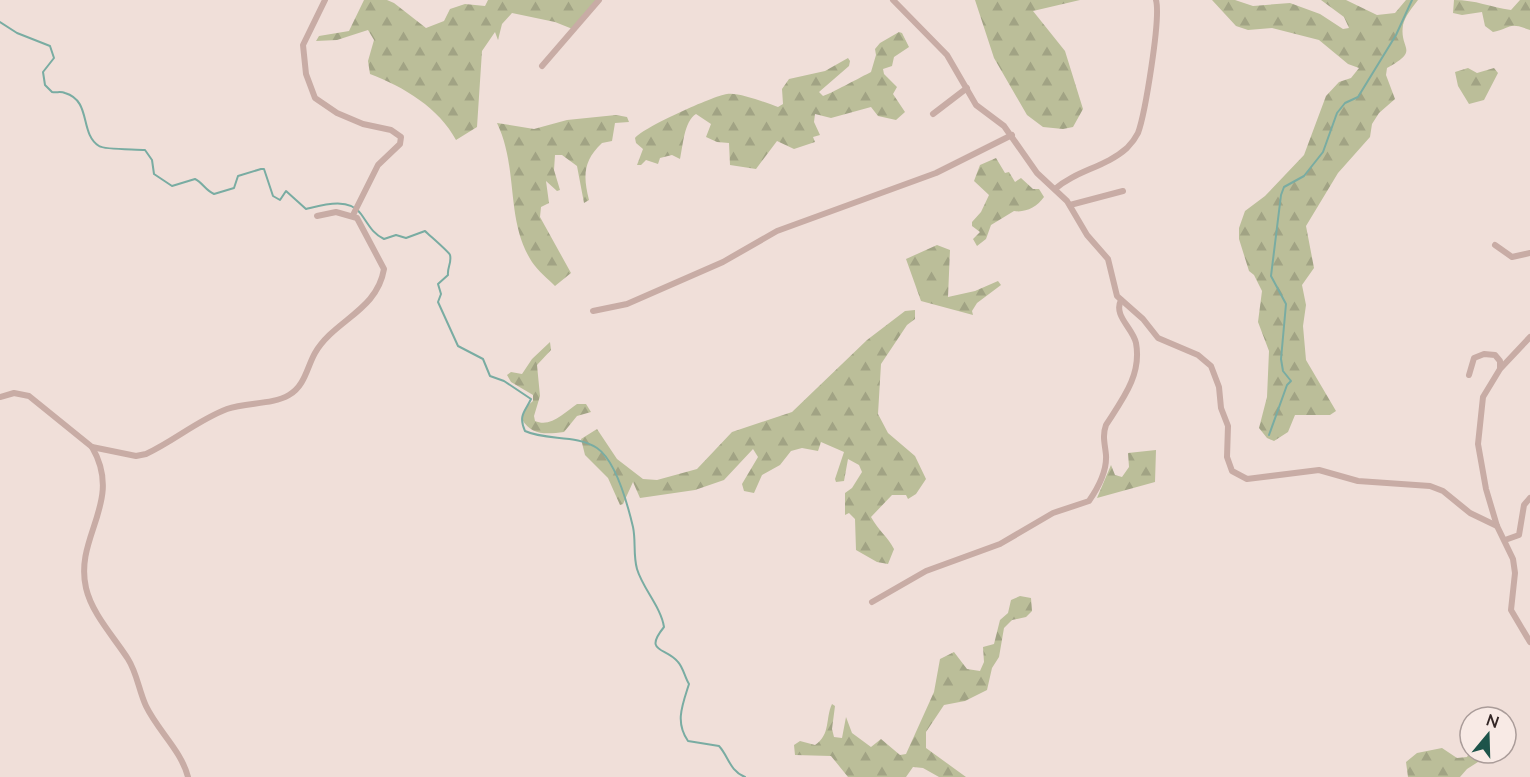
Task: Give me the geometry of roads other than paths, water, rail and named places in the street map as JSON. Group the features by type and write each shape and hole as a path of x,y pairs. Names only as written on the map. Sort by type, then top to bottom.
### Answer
{"street":[{"path":"92,447 136,456 146,454 227,409 284,397 294,391 309,371 315,353 323,343 364,309 384,273 380,259 365,237 356,211 373,173 400,144 401,137 391,130 363,124 323,106 312,91 304,64 303,45 325,0"},
{"path":"542,66 599,0"},
{"path":"893,0 947,55 976,105 1004,126 1037,173 1070,205 1087,235 1108,259 1114,291 1121,300 1143,319 1158,338 1198,355 1211,366 1219,387 1221,408 1228,426 1229,467 1236,474 1247,479 1319,470 1358,481 1430,486 1443,491 1470,513 1497,526"},
{"path":"1055,189 1062,183 1111,160 1132,143 1137,135 1151,66 1158,14 1156,0"},
{"path":"933,114 967,87"},
{"path":"593,311 627,304 723,262 777,231 936,173 1012,135"},
{"path":"1070,205 1123,191"},
{"path":"317,216 356,211"},
{"path":"1495,245 1512,257 1530,253"},
{"path":"872,602 926,571 1000,544 1053,513 1089,501 1104,471 1106,454 1103,433 1134,378 1136,342 1121,317 1119,306 1121,300"},
{"path":"1530,337 1500,369 1483,397 1478,444 1484,478 1497,526 1505,540 1515,573 1511,610 1530,642"},
{"path":"1469,375 1473,358 1478,355 1495,355 1500,361 1500,369"},
{"path":"0,397 14,393 29,396 92,447 97,457 104,484 100,512 84,560 87,592 130,662 147,708 185,764 188,777"},
{"path":"1505,540 1519,535 1524,505 1530,498"}],"waterway":[{"path":"1269,435 1287,385 1291,381 1283,371 1281,359 1286,304 1271,276 1281,195 1284,187 1304,176 1323,152 1337,113 1345,103 1358,97 1396,35 1412,0"},
{"path":"0,22 17,33 50,46 54,58 43,72 45,85 52,92 65,93 79,103 89,133 99,146 145,150 152,160 154,174 172,186 195,179 214,194 234,188 238,176 264,169 273,196 280,200 286,191 306,209 335,204 350,205 361,214 380,237 384,239 396,235 406,238 425,231 450,255 448,275 438,284 441,294 438,302 458,346 483,359 490,376 504,381 531,399 522,417 525,431 589,444 604,454 610,463 631,518 637,569 656,605 664,627 658,635 656,646 678,662 689,684 681,714 684,734 688,741 719,746 732,767 745,777"}]}
